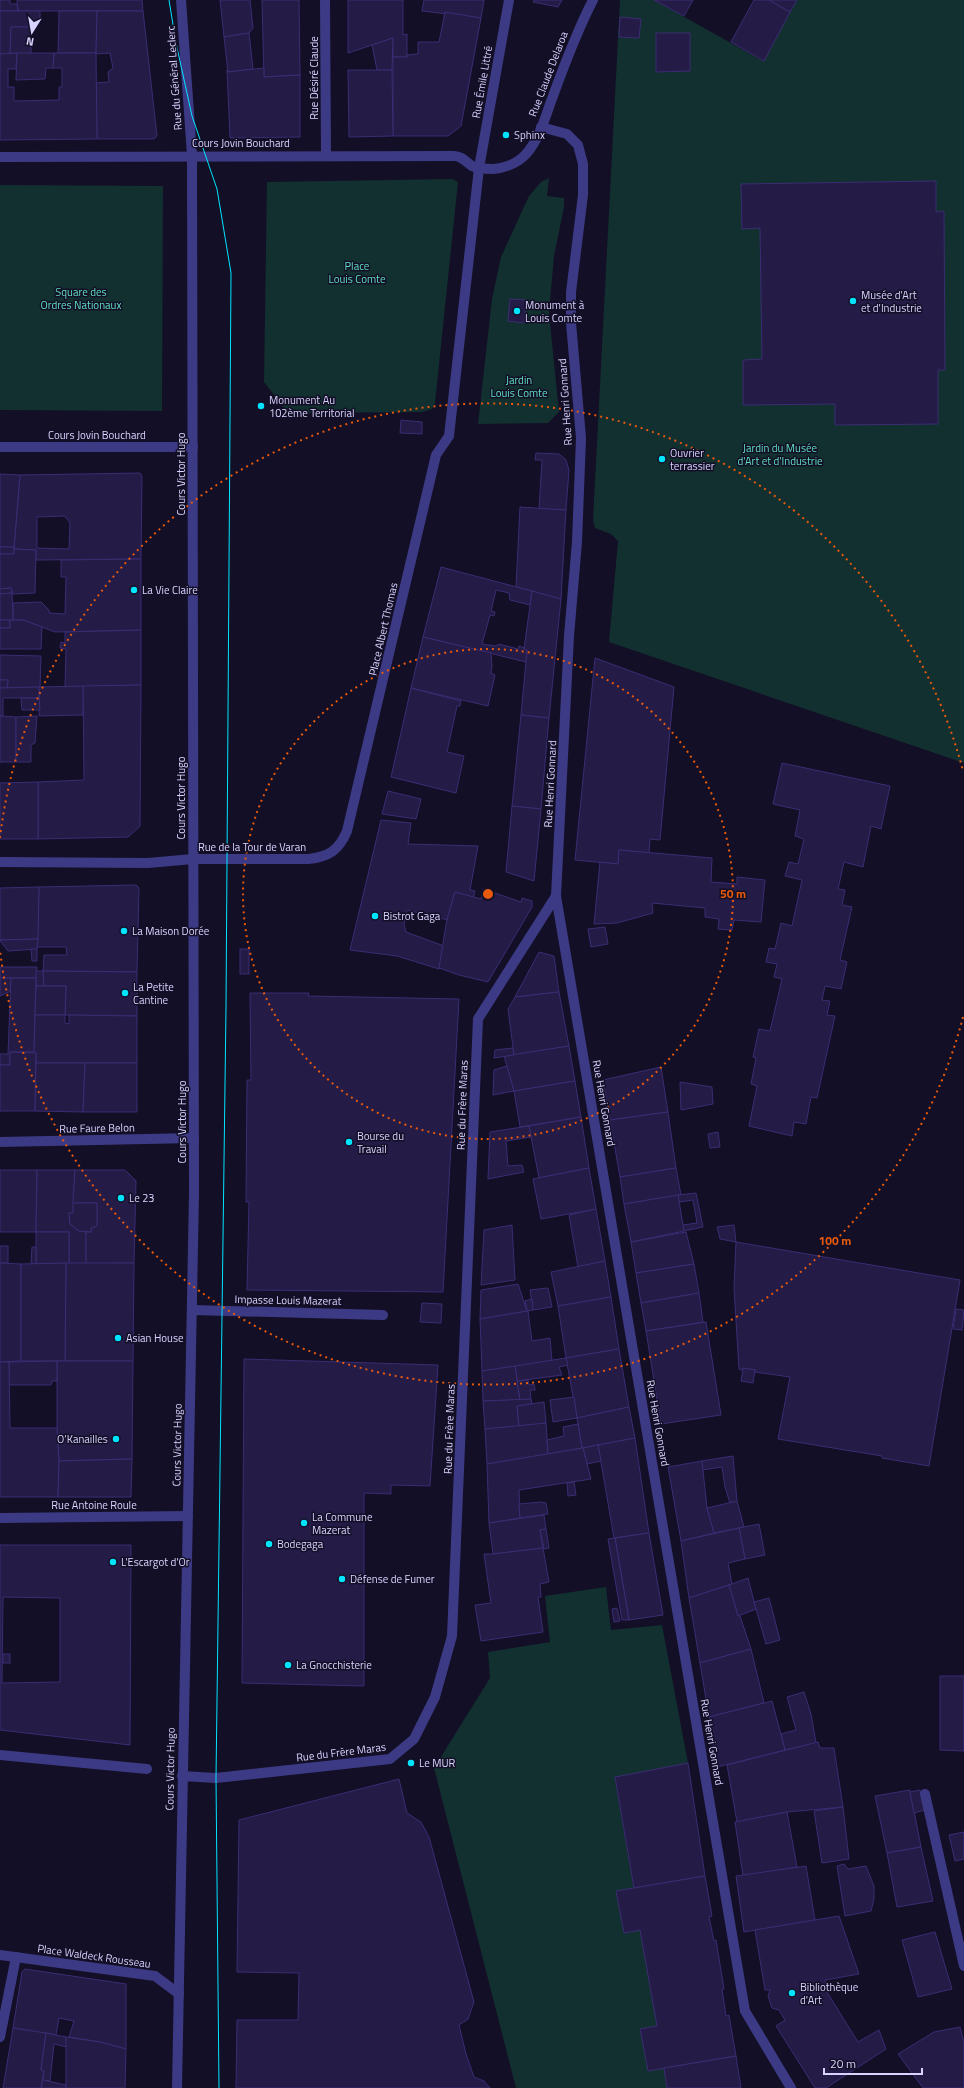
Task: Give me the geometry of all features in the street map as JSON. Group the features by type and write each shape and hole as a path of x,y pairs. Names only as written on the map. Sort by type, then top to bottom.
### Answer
{"street":[{"name":"Rue du Général Leclerc","path":"181,0 192,155"},
{"name":"Rue Désiré Claude","path":"325,0 326,155"},
{"name":"Rue Émile Littré","path":"479,168 509,0"},
{"name":"Rue Claude Delaroa","path":"479,168 493,169 515,162 526,154 541,127 579,28 593,0"},
{"name":"Rue Henri Gonnard","path":"541,127 567,134 578,145 583,164 583,195 571,292 571,323 581,438 577,542 569,636 556,896 745,2011 791,2088"},
{"name":"Cours Jovin Bouchard","path":"0,157 192,155 458,156 471,165 479,168"},
{"name":"Cours Victor Hugo","path":"177,2088 194,1138 192,155"},
{"name":"Place Albert Thomas","path":"347,832 436,456 449,436 479,168"},
{"name":"Cours Jovin Bouchard","path":"0,447 193,446"},
{"name":"Rue de la Tour de Varan","path":"0,862 148,863 193,859 319,858 335,852 342,843 347,832"},
{"name":"Rue du Frère Maras","path":"182,1776 216,1778 390,1759 414,1739 435,1698 452,1636 478,1018 556,896"},
{"name":"Rue Faure Belon","path":"0,1142 194,1138"},
{"name":"Impasse Louis Mazerat","path":"192,1310 382,1315"},
{"name":"Rue Antoine Roule","path":"0,1518 188,1516"},
{"path":"0,1755 147,1769"},
{"path":"925,1794 964,1966"},
{"name":"Place Waldeck Rousseau","path":"0,1955 155,1976 179,1994"},
{"path":"0,2037 16,1957"}],"green space":[{"name":"Jardin du Musée d'Art et d'Industrie","path":"620,0 654,0 763,61 797,0 964,0 964,763 609,642 618,541 611,534 595,528 593,520"},
{"name":"Jardin Louis Comte","path":"549,178 547,196 564,198 564,207 554,256 549,313 559,412 548,423 478,424 492,299 501,257 529,196 541,182"},
{"name":"Place Louis Comte","path":"453,179 458,182 435,403 432,409 422,412 288,413 264,382 267,182"},
{"name":"Square des Ordres Nationaux","path":"0,185 163,186 162,411 0,410"},
{"path":"606,1587 611,1630 662,1625 688,1763 615,1778 657,2026 640,2029 664,2068 667,2088 516,2088 434,1768 490,1678 488,1652 550,1642 545,1596"}],"building":[{"path":"0,0 10,0 10,4 17,4 18,11 0,11"},
{"path":"17,0 142,0 143,11 18,11"},
{"path":"220,0 250,0 253,28 249,33 224,37"},
{"path":"262,0 299,0 300,75 264,77"},
{"path":"348,0 403,0 403,35 407,34 407,57 393,57 393,38 348,53"},
{"path":"424,0 484,0 481,18 422,11"},
{"path":"534,0 562,0 558,7 533,2"},
{"path":"654,0 693,0 684,16"},
{"path":"754,0 769,0 790,12 764,61 731,42"},
{"path":"769,0 797,0 790,12"},
{"path":"0,11 40,11 40,22 36,27 11,27 10,54 0,54"},
{"path":"59,11 97,11 96,53 58,53"},
{"path":"97,11 143,11 157,136 154,139 97,139 96,83 109,82 108,72 113,68 110,53 96,54"},
{"path":"445,12 481,18 461,126 448,136 393,136 393,57 407,57 407,55 418,54 418,42 439,42"},
{"path":"620,17 641,19 639,38 619,37"},
{"path":"11,27 34,27 35,31 31,31 31,53 10,54"},
{"path":"249,33 253,69 228,72 224,37"},
{"path":"656,33 690,33 690,71 656,72"},
{"path":"393,38 392,70 377,70 372,45"},
{"path":"17,53 16,69 8,69 8,87 14,87 14,101 59,100 59,87 62,87 62,68 53,68 54,53 96,53 97,139 0,140 0,54"},
{"path":"17,53 54,53 53,68 46,68 45,79 16,80"},
{"path":"264,68 264,77 300,75 300,137 230,138 227,70 228,72"},
{"path":"348,70 392,70 393,136 349,137"},
{"name":"Musée d'Art et d'Industrie","path":"936,181 936,212 944,211 945,370 938,370 938,424 835,425 835,404 743,405 743,360 762,359 760,228 742,229 741,184"},
{"name":"Monument à Louis Comte","path":"510,299 526,300 524,323 508,321"},
{"path":"401,420 422,422 422,434 400,433"},
{"path":"536,453 559,454 566,460 569,470 566,510 539,509 542,460 535,460"},
{"path":"140,473 142,476 141,559 36,560 36,550 14,549 20,475","holes":["65,516 70,523 69,549 37,548 37,517"]},
{"path":"0,474 20,475 14,547 0,547"},
{"path":"520,507 566,510 561,599 516,587"},
{"path":"0,547 14,547 14,554 0,554"},
{"path":"14,549 36,550 35,593 13,594 11,588 0,589 0,554 14,554"},
{"path":"141,559 141,630 55,632 23,620 13,620 13,603 41,602 49,610 49,613 65,614 66,577 61,577 61,560"},
{"path":"441,567 532,591 530,605 510,600 509,593 496,590 491,611 495,612 494,616 490,615 482,644 496,646 499,644 518,649 519,646 525,648 524,649 527,650 526,662 423,637"},
{"path":"11,588 12,593 0,594 0,589"},
{"path":"532,591 561,599 549,718 521,715 527,650 524,649"},
{"path":"12,593 13,620 0,620 0,594"},
{"path":"0,620 10,620 10,628 0,628"},
{"path":"10,620 23,620 42,627 41,649 0,649 0,628 10,628"},
{"path":"141,630 141,685 65,687 66,649 60,648 61,642 65,643 65,632"},
{"path":"423,637 491,653 491,673 495,675 488,706 411,688"},
{"path":"0,655 41,656 40,687 7,688 8,680 0,680"},
{"path":"595,658 674,687 660,840 650,839 649,853 619,850 618,864 575,860"},
{"path":"0,680 8,680 7,688 0,688"},
{"path":"141,685 140,826 128,837 38,839 38,782 84,780 83,686"},
{"path":"83,686 83,715 39,716 39,687"},
{"path":"39,687 39,698 3,698 3,716 0,716 0,688"},
{"path":"411,688 461,701 460,706 457,706 447,752 464,756 456,793 391,777"},
{"path":"21,698 39,698 40,710 22,710"},
{"path":"521,715 549,718 541,809 512,806"},
{"path":"0,716 16,717 16,762 0,762"},
{"path":"37,716 35,743 31,745 31,762 16,762 16,717"},
{"path":"782,763 890,786 881,829 871,826 863,867 844,862 838,889 845,890 842,905 852,907 840,960 847,962 841,989 825,986 822,1000 830,1001 827,1015 835,1016 817,1098 811,1097 806,1124 794,1122 792,1136 749,1126 757,1086 751,1084 756,1058 753,1057 759,1029 770,1031 782,979 774,977 777,964 766,962 769,948 775,949 781,923 792,926 802,880 785,876 789,862 798,864 804,839 795,836 800,810 773,804"},
{"path":"38,782 38,839 0,839 0,783"},
{"path":"388,791 421,799 416,819 382,814"},
{"path":"512,806 541,809 534,881 506,872"},
{"path":"381,820 411,823 408,844 478,846 470,890 475,891 473,898 455,892 448,920 407,910 404,924 406,932 444,946 439,969 397,956 350,950"},
{"path":"619,850 712,858 711,882 737,884 737,877 765,880 761,922 734,920 732,930 718,929 719,919 705,917 705,908 652,903 653,913 617,923 594,924 600,862 618,864"},
{"path":"136,885 139,888 137,972 43,971 44,955 67,955 66,947 37,947 39,887"},
{"path":"39,887 38,939 0,940 0,888"},
{"path":"483,889 521,902 522,898 532,901 532,907 488,982 459,975 439,968 447,919 455,892 481,899"},
{"path":"605,927 608,944 591,947 588,929"},
{"path":"38,939 37,949 8,951 0,941 1,940"},
{"path":"31,949 37,949 37,961 32,961"},
{"path":"240,949 249,949 249,974 240,974"},
{"path":"539,952 554,956 559,992 515,997"},
{"path":"0,967 37,967 36,978 0,978"},
{"path":"36,971 43,971 44,986 36,986"},
{"path":"43,971 137,972 137,1016 65,1015 66,986 44,986"},
{"path":"0,978 11,978 11,991 0,996"},
{"path":"11,978 36,978 34,1052 10,1052 10,1065 0,1065 0,1054 8,1054"},
{"path":"36,986 66,986 65,1015 35,1015"},
{"path":"559,992 569,1046 514,1055 508,1009 515,997"},
{"name":"Bourse du Travail","path":"250,993 309,993 308,996 459,999 443,1292 247,1290 249,1202 246,1202 247,1080 251,1080"},
{"path":"35,1015 65,1015 65,1023 69,1024 69,1015 137,1016 137,1063 36,1063 36,1053 34,1052"},
{"path":"569,1046 575,1081 514,1091 504,1056"},
{"path":"513,1048 514,1055 494,1058 495,1050"},
{"path":"10,1052 36,1053 35,1111 0,1111 0,1065 10,1065"},
{"path":"36,1063 85,1063 83,1112 35,1111"},
{"path":"85,1063 137,1063 137,1112 83,1112"},
{"path":"507,1066 514,1091 493,1095 494,1070"},
{"path":"661,1067 668,1112 610,1120 603,1080"},
{"path":"575,1081 581,1117 520,1127 514,1091"},
{"path":"680,1082 712,1087 713,1104 681,1110"},
{"path":"668,1112 676,1168 620,1177 610,1120"},
{"path":"581,1117 589,1168 539,1178 529,1126"},
{"path":"529,1126 531,1137 506,1141 508,1166 522,1165 524,1172 488,1179 490,1132"},
{"path":"718,1132 720,1147 710,1148 708,1134"},
{"path":"589,1168 596,1209 541,1219 533,1179"},
{"path":"676,1168 681,1195 624,1204 620,1177"},
{"path":"0,1170 37,1170 36,1232 0,1232"},
{"path":"37,1170 75,1170 73,1213 69,1213 70,1224 77,1230 86,1232 86,1264 69,1264 69,1232 36,1232"},
{"path":"75,1170 125,1170 136,1181 134,1263 86,1264 86,1232 91,1232 91,1228 97,1225 97,1203 73,1203"},
{"path":"696,1193 703,1227 684,1231 683,1225 697,1223 693,1200 679,1202 678,1195"},
{"path":"678,1195 684,1231 631,1242 624,1204"},
{"path":"73,1203 97,1203 97,1225 91,1228 91,1232 79,1231 70,1224 69,1213 73,1213"},
{"path":"596,1209 605,1261 578,1267 569,1215"},
{"path":"512,1225 515,1280 481,1285 484,1230"},
{"path":"734,1225 736,1242 720,1239 717,1227"},
{"path":"36,1232 69,1232 69,1264 36,1264"},
{"path":"686,1232 694,1264 636,1273 631,1242"},
{"path":"736,1242 960,1280 929,1466 882,1458 882,1456 778,1439 790,1377 755,1372 755,1370 743,1368 742,1370 739,1369 734,1288"},
{"path":"0,1246 8,1246 8,1263 0,1263"},
{"path":"32,1247 36,1247 36,1264 31,1263"},
{"path":"605,1261 611,1297 558,1306 551,1272"},
{"path":"0,1263 21,1264 21,1361 0,1362"},
{"path":"66,1263 134,1263 133,1361 65,1361"},
{"path":"66,1263 65,1361 21,1361 21,1264"},
{"path":"694,1264 699,1293 641,1303 636,1273"},
{"path":"518,1284 527,1311 480,1319 481,1290"},
{"path":"548,1288 552,1307 533,1310 530,1290"},
{"path":"699,1293 703,1322 646,1331 641,1303"},
{"path":"611,1297 619,1349 566,1358 558,1306"},
{"path":"532,1299 533,1310 527,1311 525,1301"},
{"path":"422,1303 442,1304 441,1323 420,1322"},
{"path":"956,1309 964,1310 962,1330 953,1329"},
{"path":"528,1311 532,1341 550,1338 552,1361 482,1371 480,1319"},
{"path":"706,1322 721,1415 661,1424 646,1331"},
{"path":"619,1349 629,1407 577,1418 566,1358"},
{"path":"566,1358 568,1365 559,1367 562,1375 517,1381 515,1366"},
{"name":"La Commune Mazerat","path":"244,1359 438,1365 430,1486 391,1485 391,1494 364,1493 364,1686 242,1683"},
{"path":"57,1361 133,1361 132,1459 59,1461 57,1428"},
{"path":"57,1361 57,1381 52,1381 51,1385 9,1385 9,1362"},
{"path":"0,1362 9,1362 10,1428 57,1428 59,1461 58,1497 0,1497"},
{"path":"515,1366 520,1400 483,1401 482,1371"},
{"path":"743,1368 755,1370 753,1383 741,1381"},
{"path":"528,1380 529,1385 534,1384 535,1390 530,1390 531,1399 520,1400 517,1381"},
{"path":"574,1397 577,1418 553,1422 550,1400"},
{"path":"531,1399 532,1404 517,1406 519,1427 485,1429 483,1401"},
{"path":"544,1402 546,1423 519,1427 517,1406"},
{"path":"629,1407 635,1438 582,1448 577,1418"},
{"path":"546,1423 548,1454 487,1464 485,1429"},
{"path":"578,1424 582,1448 548,1454 547,1440 564,1436 563,1427"},
{"path":"635,1438 649,1533 614,1538 598,1445"},
{"path":"598,1445 601,1461 587,1464 583,1448"},
{"path":"583,1448 591,1479 519,1490 520,1518 489,1523 487,1464"},
{"path":"733,1456 737,1501 730,1503 725,1487 722,1467 702,1470 702,1461"},
{"path":"132,1459 131,1497 58,1497 59,1461"},
{"path":"702,1461 707,1508 714,1533 681,1541 668,1467"},
{"path":"574,1482 576,1495 568,1496 567,1483"},
{"path":"737,1501 744,1527 714,1533 707,1508"},
{"path":"546,1503 548,1514 520,1518 519,1504"},
{"path":"544,1515 546,1529 540,1530 543,1548 493,1554 489,1523"},
{"path":"759,1524 765,1555 745,1559 739,1528"},
{"path":"739,1528 745,1559 728,1563 732,1584 689,1598 681,1541"},
{"path":"546,1529 549,1548 544,1549 540,1530"},
{"path":"649,1533 663,1615 629,1620 615,1538"},
{"path":"615,1538 629,1620 622,1620 608,1539"},
{"path":"0,1545 131,1545 130,1745 0,1730","holes":["3,1597 60,1598 60,1682 2,1683"]},
{"path":"543,1548 549,1582 540,1584 541,1597 538,1597 543,1632 481,1641 475,1605 491,1603 484,1554"},
{"path":"748,1578 756,1609 738,1616 729,1585"},
{"path":"729,1585 738,1616 740,1616 751,1649 700,1663 689,1598"},
{"path":"769,1598 780,1640 766,1644 754,1602"},
{"path":"617,1608 620,1621 614,1622 612,1609"},
{"path":"751,1649 764,1703 709,1717 700,1663"},
{"path":"3,1654 10,1654 10,1663 3,1663"},
{"path":"940,1676 964,1676 964,1751 940,1750"},
{"path":"804,1692 811,1714 816,1743 785,1750 781,1734 796,1730 787,1697"},
{"path":"772,1701 785,1750 717,1767 709,1717"},
{"path":"818,1742 820,1748 834,1748 843,1807 787,1812 737,1822 727,1765"},
{"path":"688,1763 705,1876 634,1888 615,1777"},
{"path":"399,1779 407,1813 421,1822 429,1837 474,2002 468,2019 459,2025 466,2054 474,2077 484,2081 490,2088 236,2088 237,2020 298,2020 299,1973 237,1972 239,1820"},
{"path":"910,1790 921,1847 887,1853 875,1796"},
{"path":"920,1790 925,1810 914,1813 910,1792"},
{"path":"843,1807 849,1859 822,1863 814,1811"},
{"path":"787,1812 797,1867 743,1876 735,1822"},
{"path":"964,1832 964,1859 955,1861 949,1835"},
{"path":"921,1847 933,1901 897,1907 887,1853"},
{"path":"844,1864 848,1869 866,1866 874,1886 874,1899 871,1911 845,1916 837,1866"},
{"path":"806,1866 815,1920 744,1932 736,1876"},
{"path":"705,1876 712,1916 709,1917 714,1941 716,1940 724,1989 722,1989 726,2016 729,2015 736,2056 648,2071 640,2029 657,2026 640,1930 624,1933 616,1891"},
{"path":"839,1916 859,1974 825,1980 827,1992 858,2042 879,2030 886,2049 826,2088 815,2088 776,2026 785,2020 779,2010 772,2008 768,1996 770,1990 765,1990 755,1930"},
{"path":"935,1932 952,1989 918,1997 902,1940"},
{"path":"25,1969 126,1984 126,2049 100,2042 69,2037 74,2021 59,2018 56,2035 13,2028 22,1972"},
{"path":"960,2027 964,2043 964,2088 923,2088 898,2054 934,2032"},
{"path":"13,2028 46,2033 41,2070 44,2071 41,2088 3,2088"},
{"path":"46,2033 66,2037 67,2047 54,2044 50,2081 43,2080 44,2071 41,2070"},
{"path":"66,2037 100,2042 126,2049 125,2088 66,2088"},
{"path":"736,2056 741,2088 667,2088 664,2068"},
{"path":"43,2080 66,2085 66,2088 41,2088"}],"tram line":[{"path":"169,0 176,43 192,116 217,189 231,273 226,1008 216,1778 219,2088"}],"place":[{"name":"Sphinx","path":"506,135"},
{"name":"Musée d'Art et d'Industrie","path":"853,301"},
{"name":"Monument à Louis Comte","path":"517,311"},
{"name":"Monument Au 102ème Territorial","path":"261,406"},
{"name":"Ouvrier terrassier","path":"662,459"},
{"name":"La Vie Claire","path":"134,590"},
{"name":"Bistrot Gaga","path":"375,916"},
{"name":"La Maison Dorée","path":"124,931"},
{"name":"La Petite Cantine","path":"125,993"},
{"name":"Bourse du Travail","path":"349,1142"},
{"name":"Le 23","path":"121,1198"},
{"name":"Asian House","path":"118,1338"},
{"name":"O’Kanailles","path":"116,1439"},
{"name":"La Commune Mazerat","path":"304,1523"},
{"name":"Bodegaga","path":"269,1544"},
{"name":"L'Escargot d'Or","path":"113,1562"},
{"name":"Défense de Fumer","path":"342,1579"},
{"name":"La Gnocchisterie","path":"288,1665"},
{"name":"Le MUR","path":"411,1763"},
{"name":"Bibliothèque d'Art","path":"792,1993"}]}
